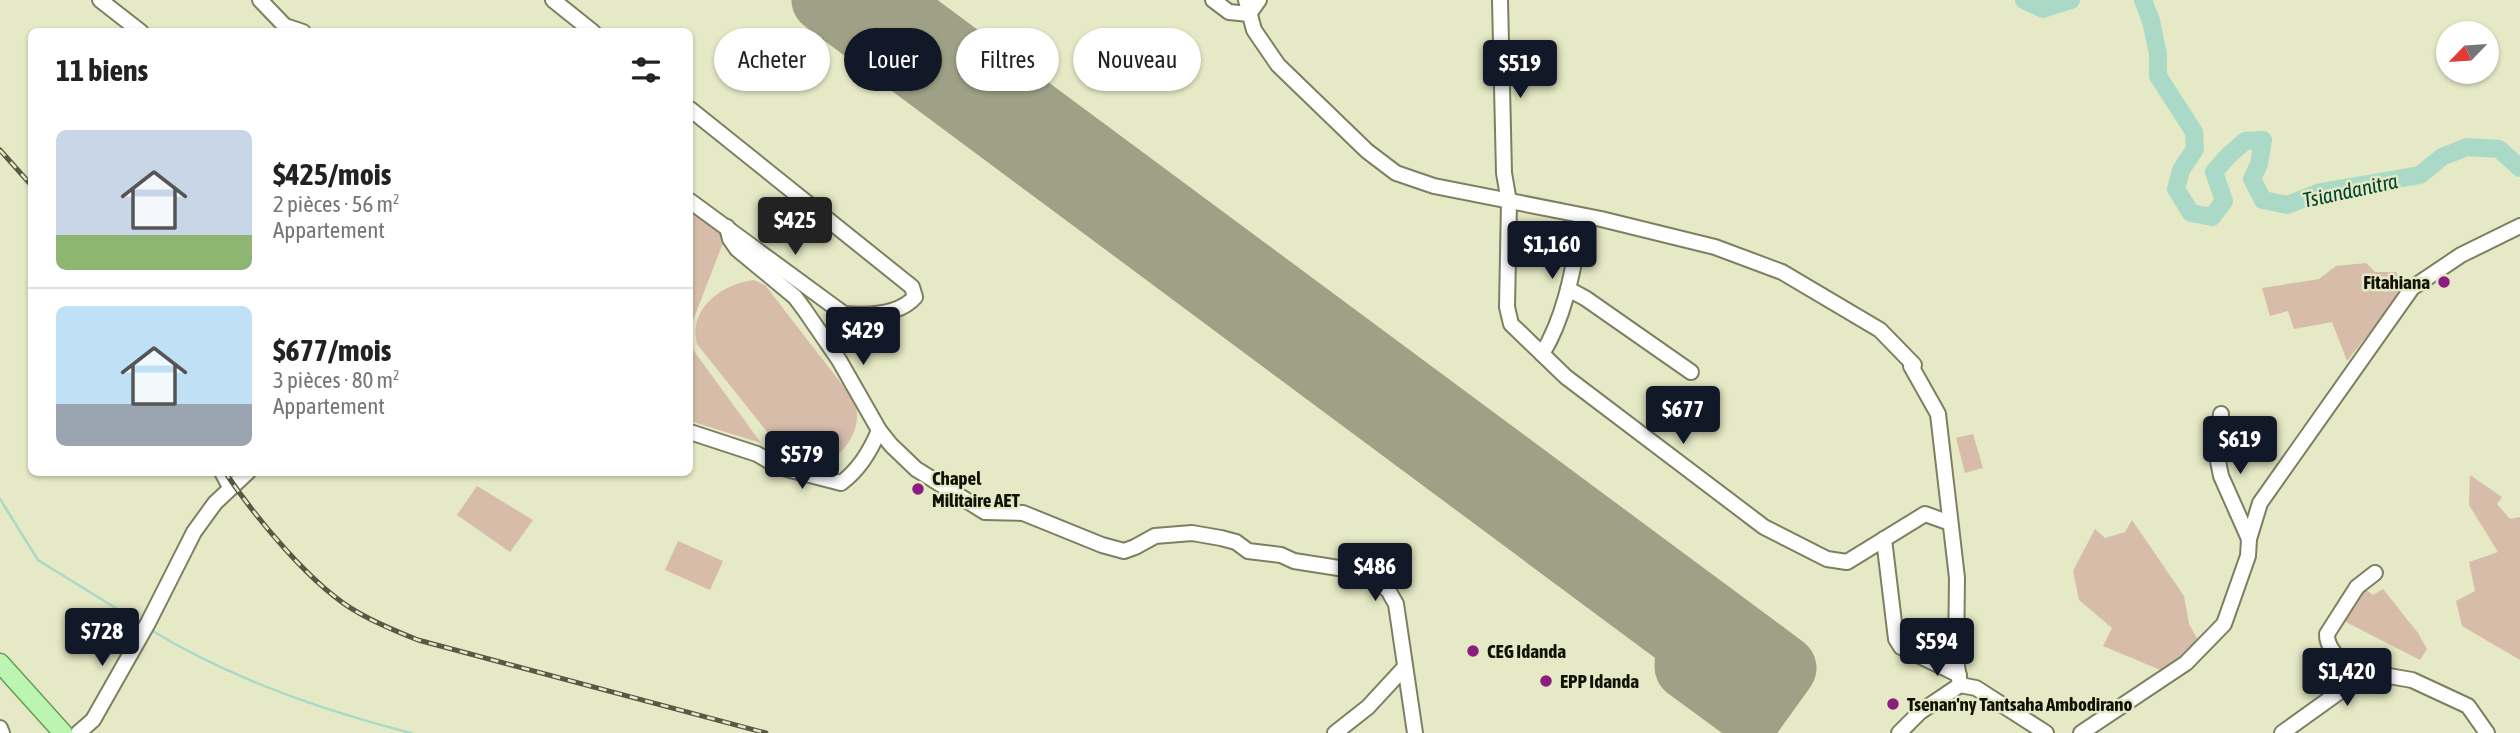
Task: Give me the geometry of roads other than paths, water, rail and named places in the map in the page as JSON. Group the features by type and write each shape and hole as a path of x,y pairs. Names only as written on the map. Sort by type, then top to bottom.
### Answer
{"main road":[{"path":"0,663 63,733"}],"street":[{"path":"100,0 136,28"},
{"path":"260,0 278,25"},
{"path":"553,0 588,28"},
{"path":"1213,0 1230,12 1259,0"},
{"path":"1500,0 1504,173 1509,202 1507,307 1511,324 1566,377 1620,420 1764,527 1827,559 1847,562 1925,514 1950,523"},
{"path":"1247,7 1254,30 1278,65 1367,151 1396,173 1434,186 1583,216 1715,247 1782,272 1880,330 1914,365 1911,366 1938,414 1957,578 1956,659 1959,680"},
{"path":"693,111 912,287 915,297 905,308 861,315 844,314 693,203"},
{"path":"1542,354 1552,339 1568,289 1583,216"},
{"path":"2081,733 2186,663 2224,624 2248,556 2249,539 2260,503 2412,288 2461,255 2520,226"},
{"path":"727,227 730,239 737,249 795,297 804,309 839,360 879,430 916,469 985,512 1023,513 1102,545 1124,551 1155,536 1192,533 1236,542 1248,551 1345,569 1371,578 1388,590 1396,604 1415,733"},
{"path":"1568,289 1691,372"},
{"path":"2221,414 2216,451 2221,476 2249,539"},
{"path":"693,433 757,454 779,467 841,483 853,475 879,430"},
{"path":"224,476 230,487"},
{"path":"78,733 93,727 194,532 215,503 244,476"},
{"path":"1884,539 1896,639 1901,647 1976,688 2032,728 2046,733"},
{"path":"2362,681 2333,652 2327,643 2328,634 2357,587 2375,573"},
{"path":"1335,733 1368,707 1404,668"},
{"path":"2282,733 2317,706 2362,681 2389,676 2412,680 2468,706 2487,733"},
{"path":"1899,733 1959,680"},
{"path":"0,728 2,733"}],"waterway":[{"name":"Tsiandanitra","path":"2024,0 2043,9 2071,0"},
{"name":"Tsiandanitra","path":"2143,0 2158,54 2158,76 2194,132 2195,149 2181,170 2176,189 2191,213 2212,217 2224,201 2214,172 2245,141 2263,140 2259,164 2252,179 2263,200 2287,205 2321,192 2420,175 2442,157 2467,147 2499,149 2520,168"},
{"path":"0,499 38,560 143,625"},
{"path":"151,630 213,664 277,691 411,733"}],"railway":[{"path":"0,150 28,182"},
{"path":"228,476 268,530 304,569 341,602 381,624 418,640 766,733"}],"place":[{"name":"Fitahiana","path":"2444,282"},
{"name":"Chapel Militaire AET","path":"918,489"},
{"name":"CEG Idanda","path":"1473,651"},
{"name":"EPP Idanda","path":"1546,681"},
{"name":"Tsenan'ny Tantsaha Ambodirano","path":"1893,704"}]}
